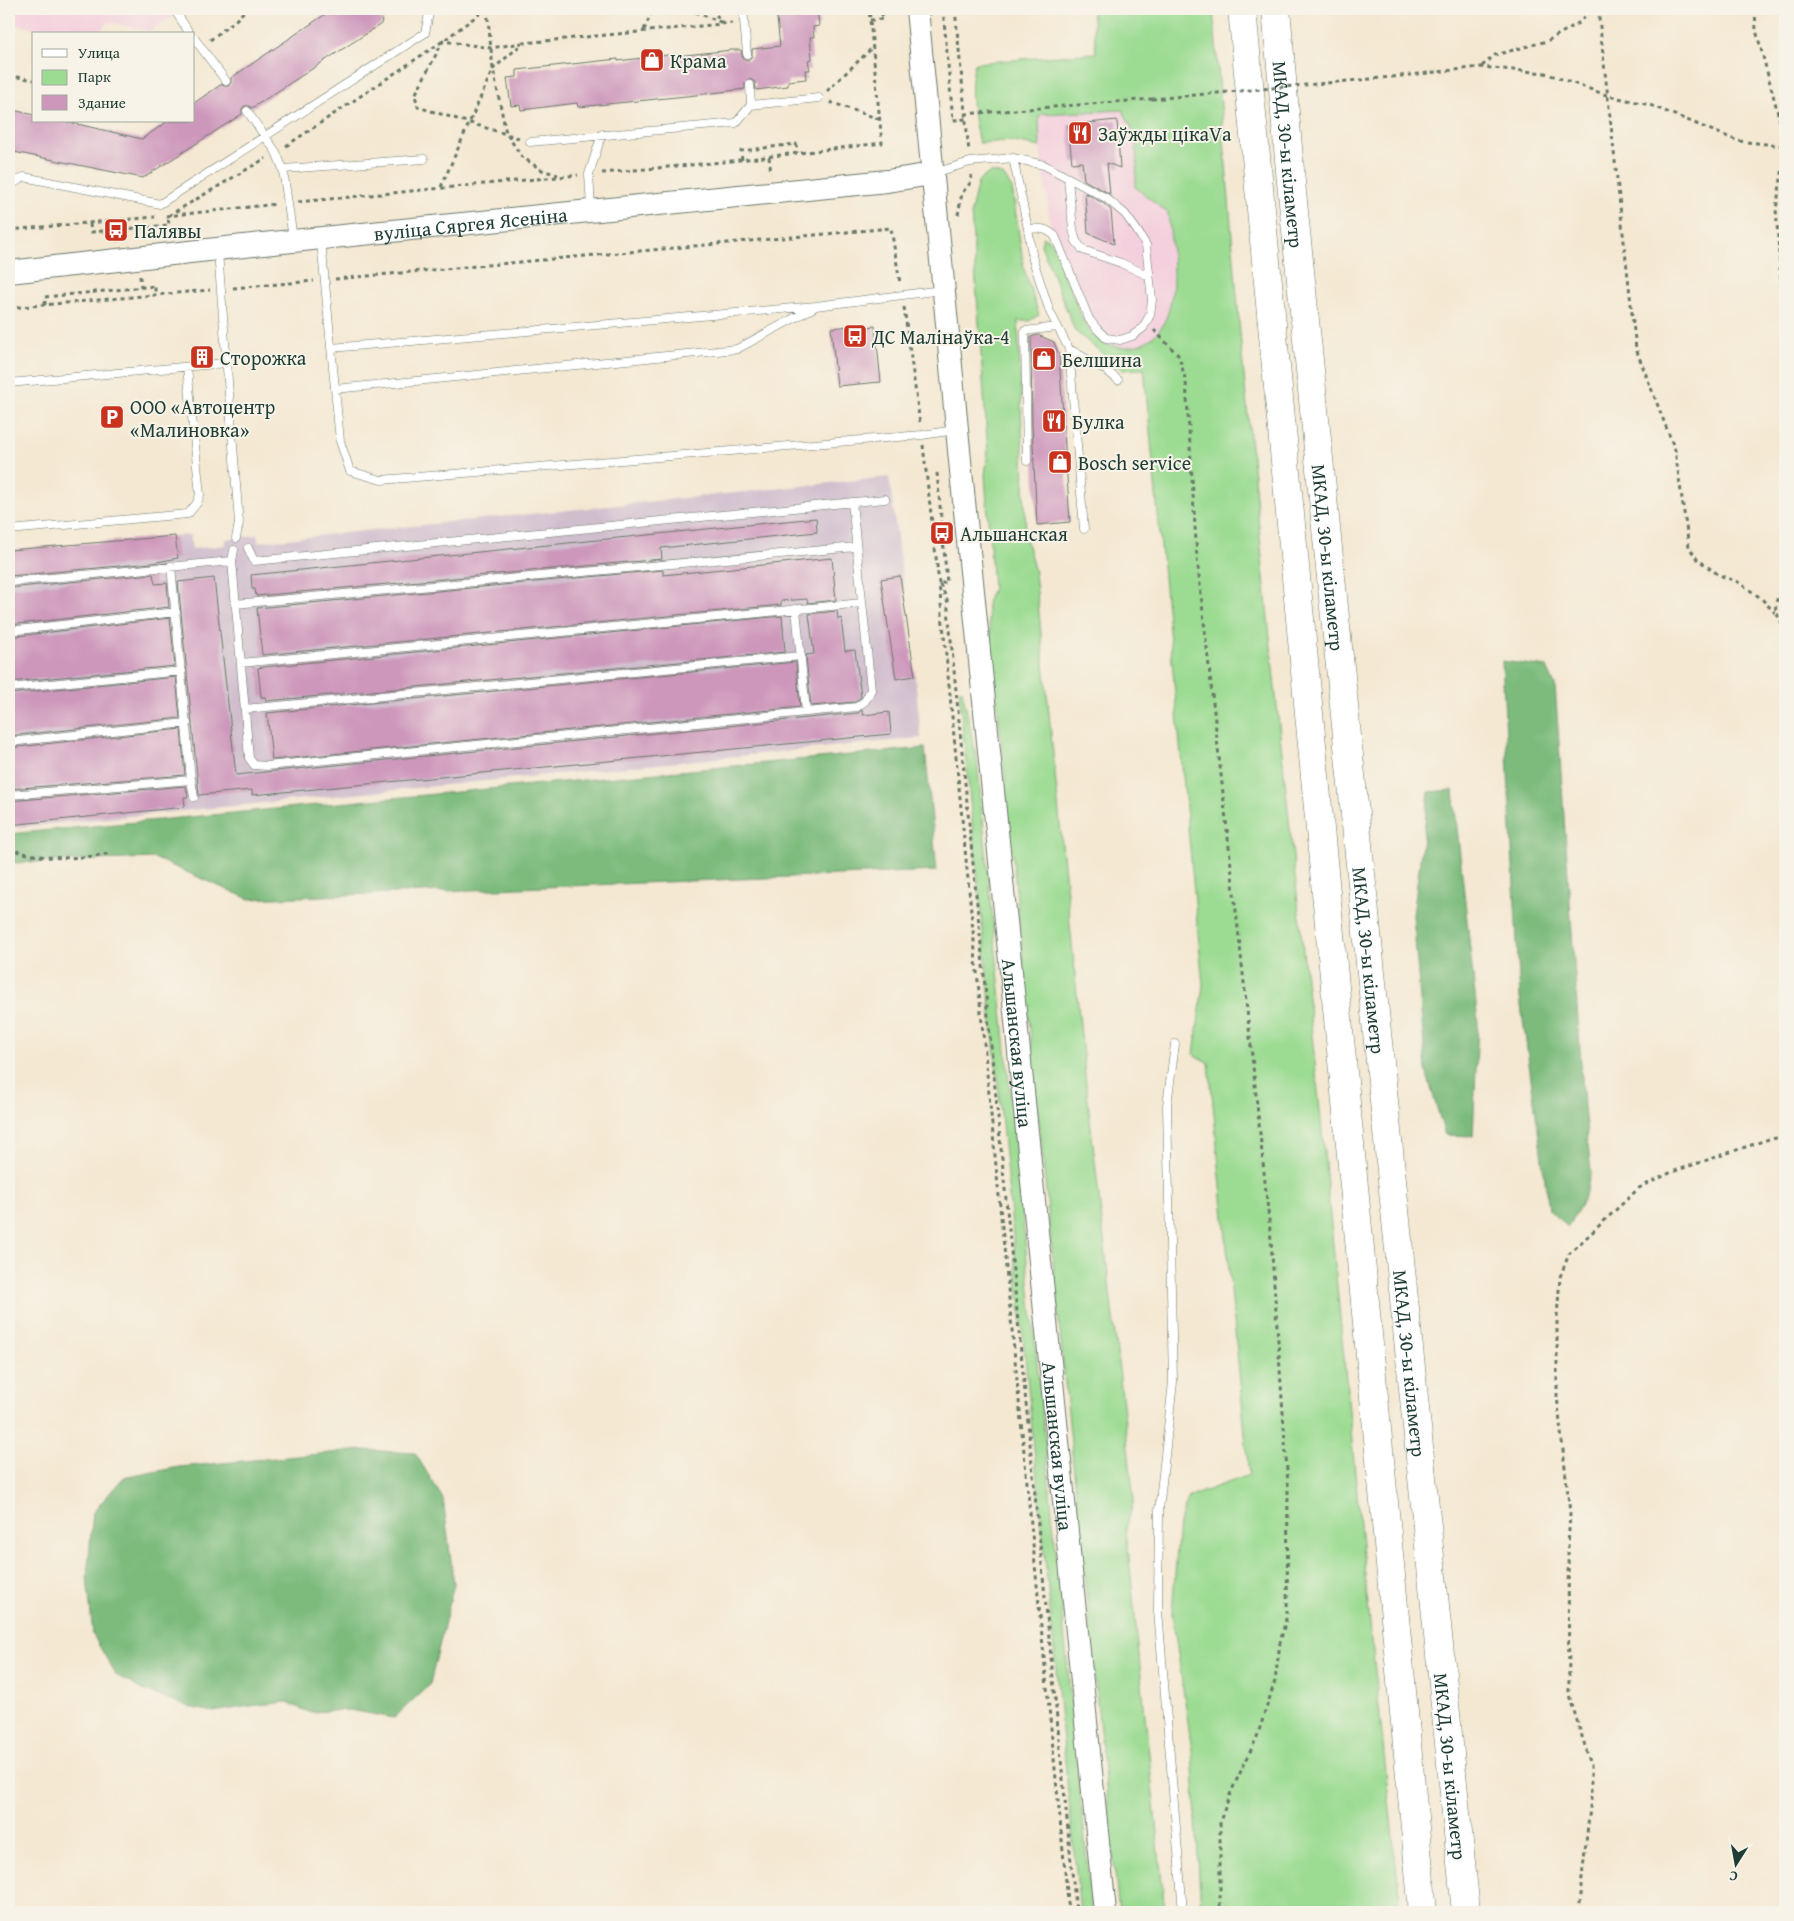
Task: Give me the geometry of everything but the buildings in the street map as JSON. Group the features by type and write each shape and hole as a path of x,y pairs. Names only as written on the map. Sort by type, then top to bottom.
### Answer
{"highway":[{"name":"МКАД, 30-ы кіламетр","path":"1242,9 1423,1912"},
{"name":"МКАД, 30-ы кіламетр","path":"1276,9 1291,182 1466,1912"}],"main road":[{"name":"Альшанская вуліца","path":"918,9 957,430 1105,1912"},
{"name":"вуліца Сяргея Ясеніна","path":"9,272 293,241 887,181 932,174"}],"lane":[{"path":"174,9 189,32"},
{"path":"9,186 24,177 160,204 425,32 430,9"},
{"path":"743,9 747,54"},
{"path":"195,40 226,82"},
{"path":"530,142 736,123 751,105 750,85"},
{"path":"751,105 820,98"},
{"path":"247,111 276,152 283,169 293,241"},
{"path":"592,212 589,174 602,134"},
{"path":"932,174 970,162 1013,158 1044,165 1106,198 1125,214 1146,245 1152,300 1143,328 1132,336 1120,340 1106,338 1089,319 1055,236 1043,228 1028,229"},
{"path":"1013,158 1033,260 1050,312 1069,349 1084,529"},
{"path":"283,169 424,159"},
{"path":"1068,179 1073,229 1076,241 1083,250 1121,263 1149,276"},
{"path":"321,239 340,442 350,471 381,480 922,435 957,430"},
{"path":"218,250 240,537"},
{"path":"331,348 816,306 944,290"},
{"path":"335,390 737,349 816,306"},
{"path":"1027,461 1025,331 1057,327"},
{"path":"1069,349 1106,370 1118,380"},
{"path":"9,383 226,363"},
{"path":"9,530 188,514 197,503 200,495 187,367"},
{"path":"248,548 254,561 885,499"},
{"path":"234,550 232,561 235,604 249,758 254,765 267,766 857,707 866,700 871,690 852,502"},
{"path":"235,604 856,547"},
{"path":"9,582 232,561"},
{"path":"171,566 194,797"},
{"path":"241,663 862,603"},
{"path":"796,609 806,712"},
{"path":"9,631 176,612"},
{"path":"245,709 801,656"},
{"path":"9,688 182,671"},
{"path":"9,742 187,723"},
{"path":"9,795 191,780"},
{"path":"1175,1044 1166,1106 1173,1382 1159,1510 1158,1611 1183,1912"}],"path":[{"path":"200,47 235,21 246,9"},
{"path":"168,216 276,152 444,41 486,9 494,69 506,133 522,157 542,170 561,176"},
{"path":"643,30 653,9"},
{"path":"688,9 723,23"},
{"path":"711,9 723,23"},
{"path":"9,230 90,224 561,176 742,160 882,143 869,9"},
{"path":"870,20 883,19 881,10 892,9"},
{"path":"943,9 953,120 966,119"},
{"path":"955,9 965,114 1152,99 1482,67 1545,73 1609,96 1650,105 1738,141 1785,146"},
{"path":"1482,67 1495,54 1547,41 1577,24 1593,9"},
{"path":"1598,9 1636,350 1675,450 1689,547 1697,559 1719,575 1738,582 1761,598 1775,612 1785,628"},
{"path":"1755,9 1756,30 1785,140"},
{"path":"444,41 491,48 643,30 744,22"},
{"path":"444,41 415,96 418,108 506,133 530,142"},
{"path":"441,188 494,69 523,43"},
{"path":"872,48 820,98 879,119"},
{"path":"9,77 32,80"},
{"path":"742,160 742,151 796,144 797,153"},
{"path":"1785,155 1776,209 1785,339"},
{"path":"90,224 91,232 169,225 168,216"},
{"path":"9,308 891,228 928,474 1069,1912"},
{"path":"45,305 44,297 155,286 155,294"},
{"path":"1146,322 1179,356 1186,382 1196,558 1270,1230 1288,1485 1287,1615 1280,1643 1275,1682 1257,1737 1231,1792 1220,1821 1220,1912"},
{"path":"937,473 947,583 939,583"},
{"path":"939,583 947,599 1076,1912"},
{"path":"1775,612 1777,599 1785,584"},
{"path":"9,848 31,855 48,857 87,858 110,853"},
{"path":"1578,1912 1591,1799 1591,1765 1569,1695 1568,1547 1570,1513 1557,1396 1556,1317 1560,1277 1569,1254 1638,1188 1672,1172 1770,1139 1785,1137"}],"shaded area":[{"path":"9,9 185,9 150,31 108,22 99,32 49,32 9,23"},
{"path":"1123,110 1135,136 1137,164 1135,187 1168,212 1172,258 1171,304 1163,327 1147,342 1118,348 1105,344 1086,326 1053,244 1040,147 1039,117 1042,114"},
{"path":"889,477 915,676 921,738 9,828 9,550 190,535 192,549 226,545 226,539 257,535 258,542"}],"green space":[{"path":"1092,9 1213,9 1242,356 1319,1101 1366,1586 1401,1912 1201,1912 1192,1750 1172,1613 1179,1523 1189,1497 1249,1475 1209,1063 1194,1055 1203,985 1144,369 1122,370 1075,331 1041,245 1043,237 1053,244 1083,321 1090,331 1110,345 1128,347 1147,341 1160,329 1168,312 1172,293 1173,272 1168,213 1135,187 1137,164 1135,136 1123,110 1042,114 1039,117 1040,147 1009,141 979,143 972,103 972,82 975,63 1096,53"},
{"path":"990,172 1003,175 1012,188 1024,269 1039,315 1029,321 1018,321 1026,538 1035,573 1085,1075 1134,1500 1126,1528 1165,1912 1119,1912 1085,1585 987,603 993,588 985,475 988,452 971,212 978,182"},
{"path":"1502,661 1547,667 1555,685 1584,1107 1591,1172 1584,1199 1568,1227 1549,1210 1520,998"},
{"path":"959,690 962,690 977,760 1092,1912 1080,1912"},
{"path":"925,748 937,871 249,899 154,858 9,863 9,834"},
{"path":"1453,790 1478,1023 1473,1136 1445,1135 1426,1071 1413,915 1429,792"},
{"path":"363,1450 415,1453 443,1499 454,1584 430,1684 394,1718 350,1710 309,1712 286,1702 213,1712 193,1708 145,1691 116,1675 93,1635 87,1577 93,1512 123,1478 179,1467"}],"place":[{"name":"Крама","path":"652,60"},
{"name":"Заўжды цікаVа","path":"1080,133"},
{"name":"Палявы","path":"116,230"},
{"name":"ДС Малінаўка-4","path":"855,336"},
{"name":"Сторожка","path":"202,357"},
{"name":"Белшина","path":"1044,359"},
{"name":"ООО «Автоцентр «Малиновка»","path":"112,417"},
{"name":"Булка","path":"1054,421"},
{"name":"Bosch service","path":"1060,462"},
{"name":"Альшанская","path":"942,533"}]}
